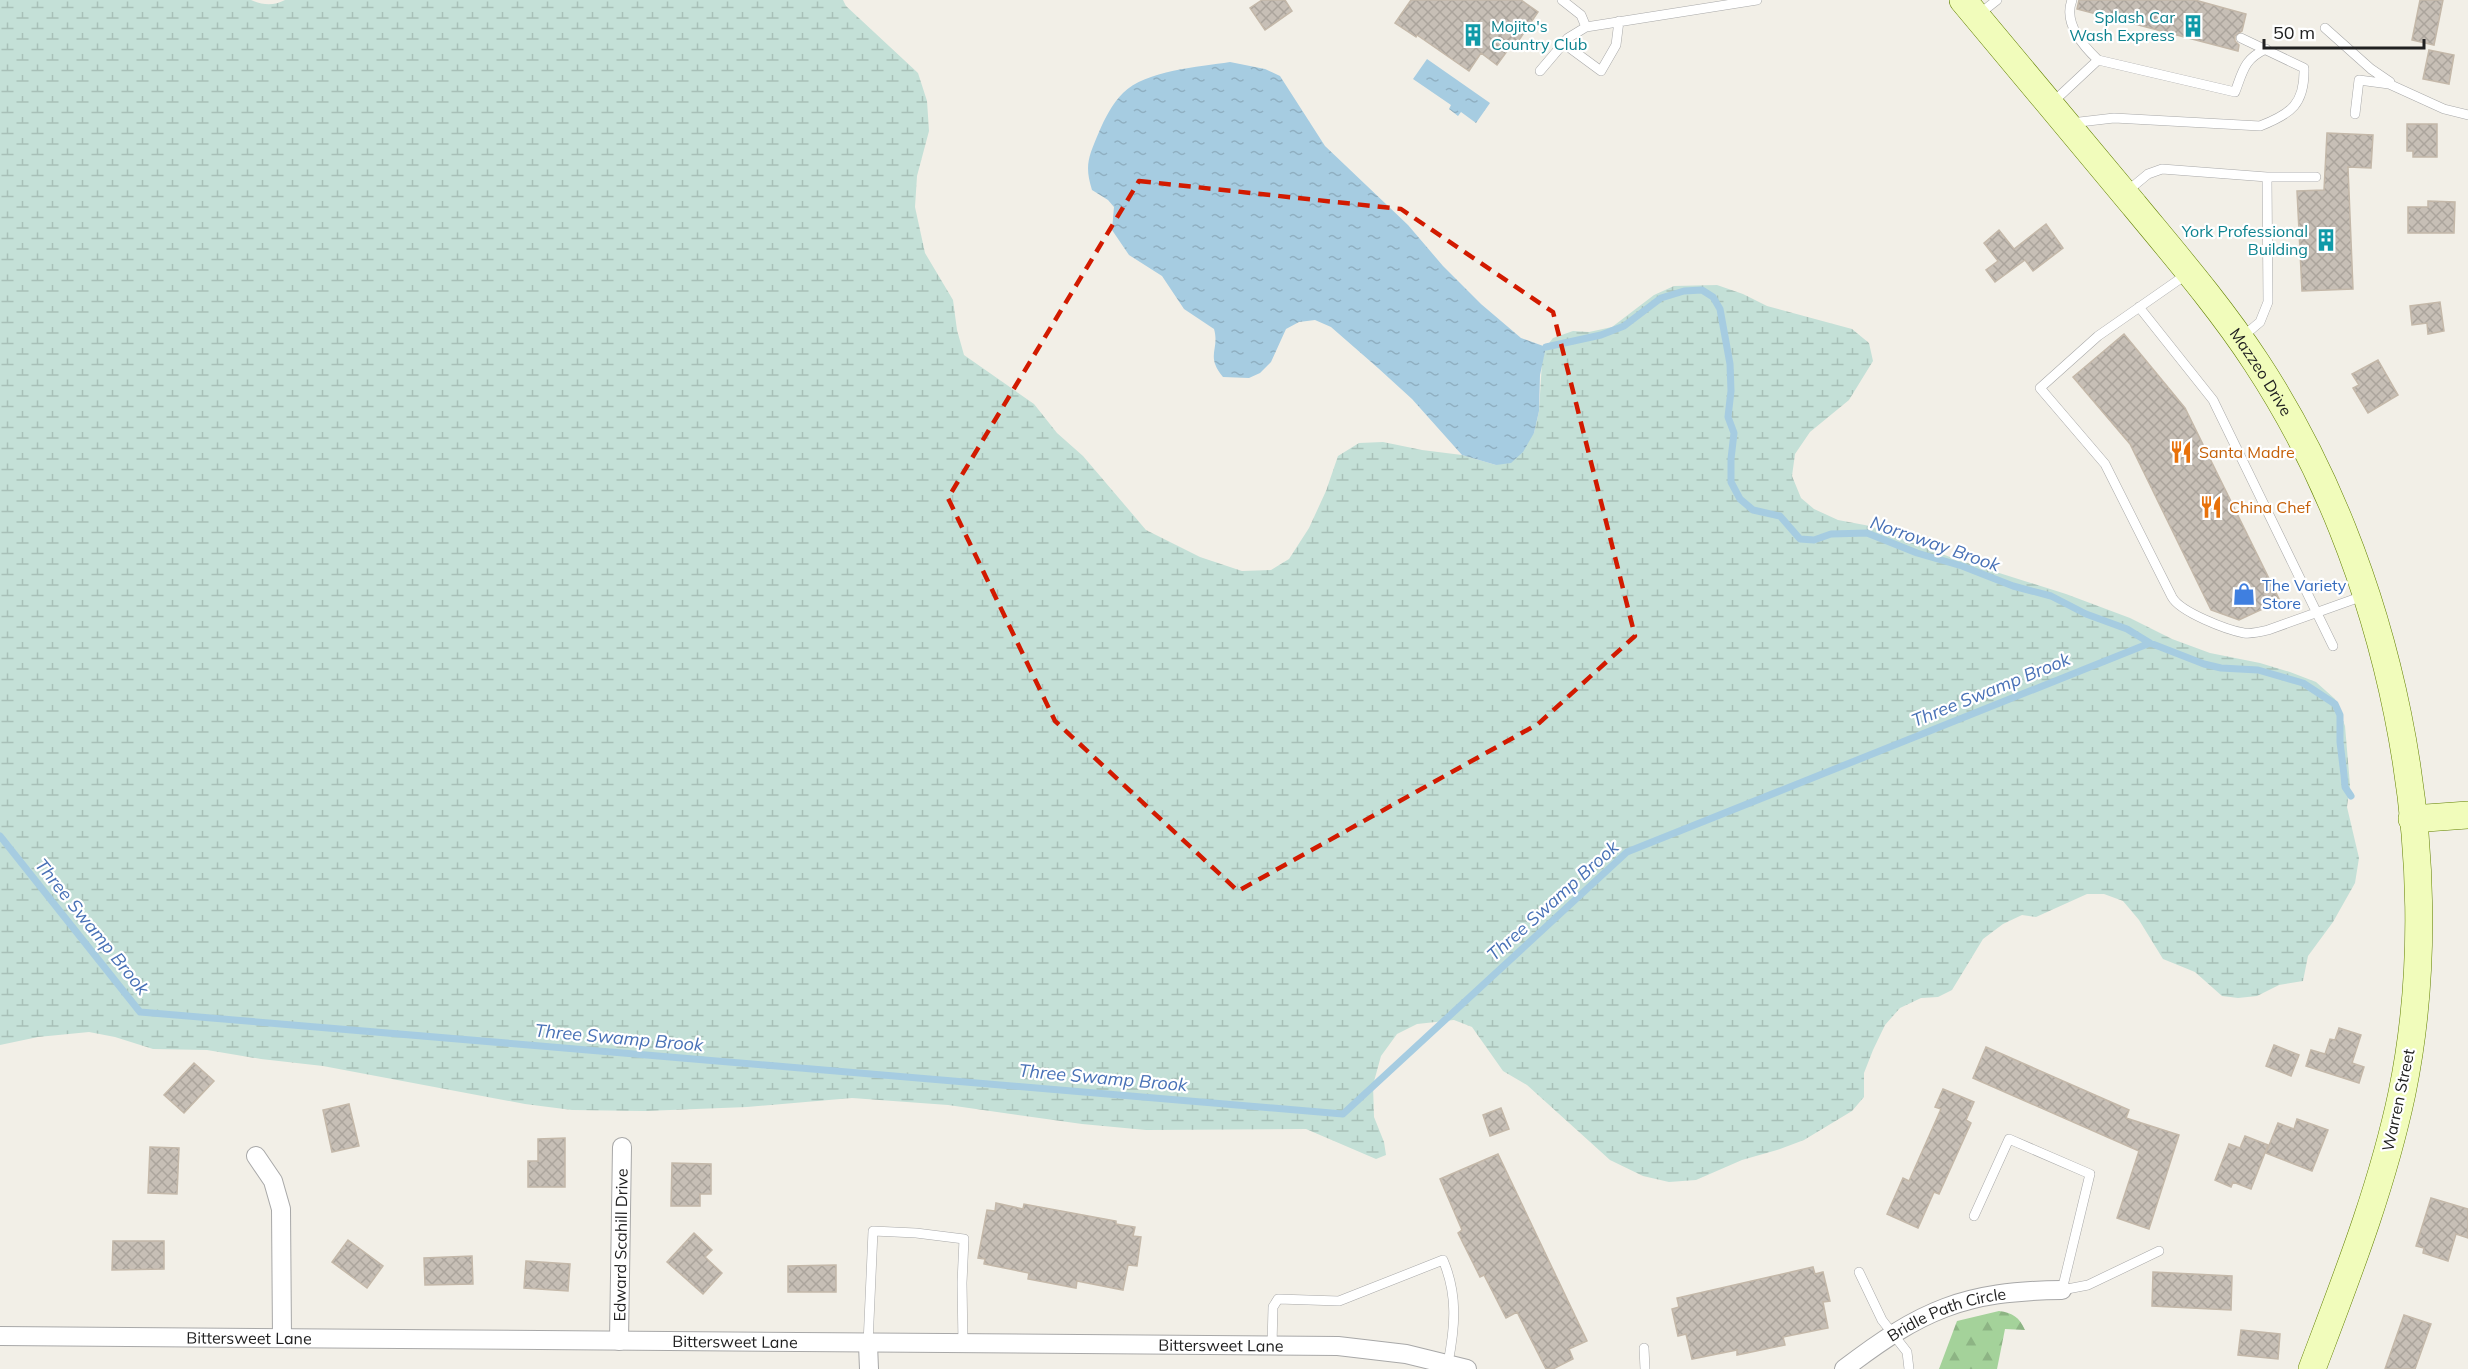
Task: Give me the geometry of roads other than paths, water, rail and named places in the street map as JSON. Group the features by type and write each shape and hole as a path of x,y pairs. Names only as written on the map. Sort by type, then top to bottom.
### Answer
{"main road":[{"name":"Mazzeo Drive","path":"1979,5 2058,114 2189,272 2240,339 2307,448 2340,523 2367,595 2395,696 2406,762 2412,819"},
{"path":"2412,819 2468,815"},
{"name":"Warren Street","path":"2312,1369 2375,1196 2402,1093 2412,1025 2416,969 2417,886 2412,819"}],"street":[{"name":"Edward Scahill Drive","path":"619,1341 622,1147"},
{"path":"256,1156 273,1181 281,1209 282,1338"},
{"name":"Bridle Path Circle","path":"1844,1369 1892,1334 1923,1316 1969,1299 2012,1293 2062,1290"},
{"name":"Bittersweet Lane","path":"0,1336 868,1344 1272,1345 1371,1348 1448,1363 1467,1369"},
{"path":"868,1344 869,1369"}],"lane":[{"path":"1562,0 1581,15 1586,27"},
{"path":"1540,70 1573,33 1586,27 1757,0"},
{"path":"2072,0 2068,13 2079,40 2098,60 2235,92 2243,68 2253,55 2266,49"},
{"path":"1563,43 1600,71 1616,45 1618,21"},
{"path":"2325,28 2371,69 2397,87 2444,109 2468,115"},
{"path":"2058,114 2260,126 2278,119 2294,109 2304,78 2304,68 2241,38"},
{"path":"2058,114 2098,60"},
{"path":"2355,114 2359,80 2397,87"},
{"path":"2124,194 2148,174 2162,169 2267,177 2316,177"},
{"path":"2240,339 2260,322 2268,302 2267,177"},
{"path":"2189,272 2098,336 2040,388 2105,464 2177,605 2235,630 2252,633 2268,630 2367,595"},
{"path":"2139,307 2213,400 2333,646"},
{"path":"1974,1216 2009,1139 2090,1174 2062,1290 2088,1285 2159,1251"},
{"path":"868,1344 873,1231 964,1239 963,1344"},
{"path":"1272,1345 1274,1307 1278,1299 1339,1301 1443,1260 1452,1284 1455,1307 1448,1363"},
{"path":"1858,1272 1878,1312 1907,1352 1909,1369"},
{"path":"1644,1348 1646,1369"}],"water":[{"path":"1427,59 1490,103 1476,123 1461,112 1458,116 1449,109 1451,105 1413,79"},
{"path":"1230,62 1265,69 1280,76 1325,146 1408,225 1443,266 1481,304 1521,338 1546,347 1540,375 1539,411 1534,433 1523,452 1511,463 1496,465 1462,455 1412,399 1331,327 1315,320 1299,322 1286,329 1271,362 1260,373 1249,378 1223,377 1214,358 1214,329 1184,309 1162,276 1129,255 1112,230 1114,207 1108,200 1092,190 1088,174 1090,154 1106,116 1123,93 1145,79 1189,68"}],"waterway":[{"name":"Norroway Brook","path":"1546,347 1601,335 1624,326 1661,298 1684,291 1702,290 1713,297 1720,309 1730,364 1731,391 1728,417 1734,433 1731,482 1740,499 1753,510 1780,516 1800,539 1814,540 1831,534 1867,533 2013,586 2051,596 2086,614 2127,629 2150,643 2204,664 2221,668 2258,670 2303,683 2335,704 2340,715 2340,742 2345,787 2351,796"},
{"name":"Three Swamp Brook","path":"0,836 140,1012 1343,1114 1627,852 2150,643"}],"place":[{"name":"Splash Car Wash Express","path":"2193,26"},
{"name":"Mojito's Country Club","path":"1473,35"},
{"name":"York Professional Building","path":"2326,240"},
{"name":"Santa Madre","path":"2181,452"},
{"name":"China Chef","path":"2211,507"},
{"name":"The Variety Store","path":"2244,594"}]}
